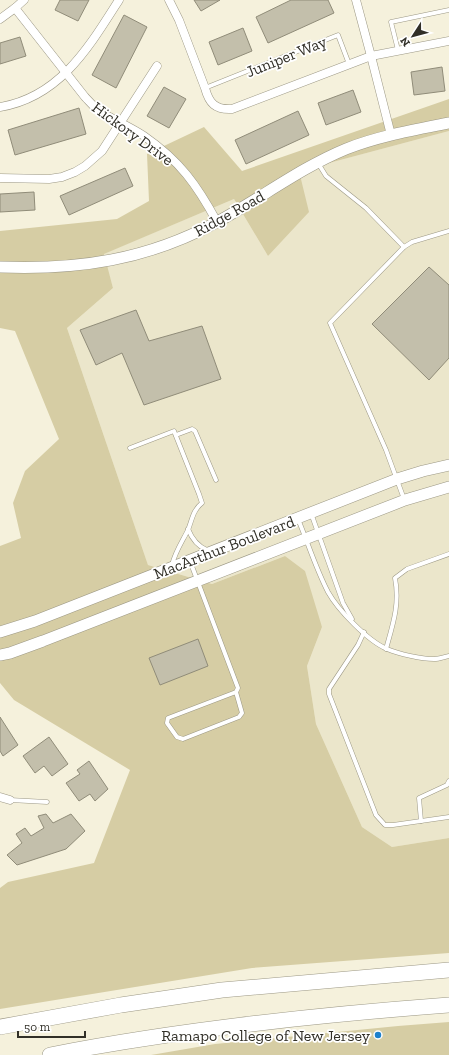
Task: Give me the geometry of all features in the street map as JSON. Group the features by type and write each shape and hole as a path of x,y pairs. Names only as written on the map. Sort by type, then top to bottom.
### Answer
{"highway":[{"path":"0,1027 121,1005 222,990 449,970"},
{"path":"50,1055 128,1041 247,1024 353,1012 449,1005"}],"main road":[{"name":"Ridge Road","path":"0,267 59,268 86,265 112,260 164,246 190,236 217,222 318,163 346,149 391,135 449,123"},
{"name":"MacArthur Boulevard","path":"0,632 35,621 397,479 449,465"},
{"name":"MacArthur Boulevard","path":"0,655 43,641 405,500 449,488"}],"street":[{"path":"0,18 24,0"},
{"path":"0,107 21,101 38,93 66,74 83,55 119,0"},
{"name":"Juniper Way","path":"169,0 179,20 208,98 212,104 225,110 232,110 371,56 449,41"},
{"path":"356,0 391,135"},
{"name":"Hickory Drive","path":"15,8 85,97 98,109 142,135 174,160 189,176 202,194 217,222"},
{"path":"0,178 49,179 62,177 75,172 94,159 102,151 157,66"},
{"path":"0,797 10,800"}],"lane":[{"path":"398,50 391,22 449,10"},
{"name":"Juniper Way","path":"205,88 338,35 349,65"},
{"path":"318,163 326,176 366,208 404,247"},
{"path":"405,500 386,450 330,323 404,247 412,242 449,231"},
{"path":"176,436 192,430 195,431 216,480"},
{"path":"130,448 174,431 202,503 198,506 176,552 172,567"},
{"path":"311,513 343,603 355,624"},
{"path":"298,518 328,592 339,608 355,624 386,648 410,656 435,660 449,656"},
{"path":"188,529 193,540 203,549 211,552"},
{"path":"386,648 396,614 397,591 395,578 407,569 449,554"},
{"path":"190,560 238,688 236,692 242,713 239,718 183,739 178,737 167,723 168,718 236,692"},
{"path":"364,632 358,646 329,689 329,694 376,815 385,825 449,817"},
{"path":"421,821 419,798 447,785 449,781"},
{"path":"10,800 48,802"}],"shaded area":[{"path":"449,99 449,131 299,171 309,212 268,256 234,199 104,254 113,288 67,328 148,565 212,584 285,556 305,571 322,627 307,666 316,724 362,827 392,847 449,838 449,953 252,968 0,1009 0,888 8,882 94,863 130,770 14,700 0,683 0,546 21,538 13,503 25,471 59,439 15,331 0,328 0,231 117,219 149,201 147,154 204,127 242,171"},
{"path":"449,131 449,838 392,847 362,827 316,724 307,666 322,627 285,556 212,584 148,565 67,328 113,288 103,254 234,199 268,256 299,171"},
{"name":"Ramapo College of New Jersey","path":"449,1022 449,1055 151,1055 215,1044"}],"building":[{"path":"60,0 89,0 78,21 55,10"},
{"path":"194,0 220,0 201,11"},
{"path":"291,0 328,0 334,13 268,43 256,17"},
{"path":"124,15 147,27 116,88 92,75"},
{"path":"243,28 252,51 218,65 209,42"},
{"path":"20,37 26,56 0,64 0,43"},
{"path":"442,67 445,91 414,95 411,72"},
{"path":"164,87 186,99 169,128 147,116"},
{"path":"353,90 361,112 326,125 318,103"},
{"path":"79,108 86,134 15,155 8,130"},
{"path":"298,111 309,135 246,164 235,140"},
{"path":"125,168 133,186 69,215 60,196"},
{"path":"34,192 35,210 0,212 0,194"},
{"path":"429,267 449,285 449,358 429,380 372,324"},
{"path":"136,310 149,341 202,326 221,379 144,405 122,353 96,365 80,330"},
{"path":"198,639 208,666 160,685 149,658"},
{"path":"0,717 18,745 3,756 0,751"},
{"path":"49,737 68,764 52,776 44,766 35,773 23,756"},
{"path":"89,761 108,789 95,801 90,794 79,801 66,783 80,774 77,770"},
{"path":"46,814 53,823 71,814 85,831 66,849 17,865 7,855 22,843 16,834 25,828 31,836 44,828 38,816"}],"place":[{"name":"Ramapo College of New Jersey","path":"378,1035"}]}
